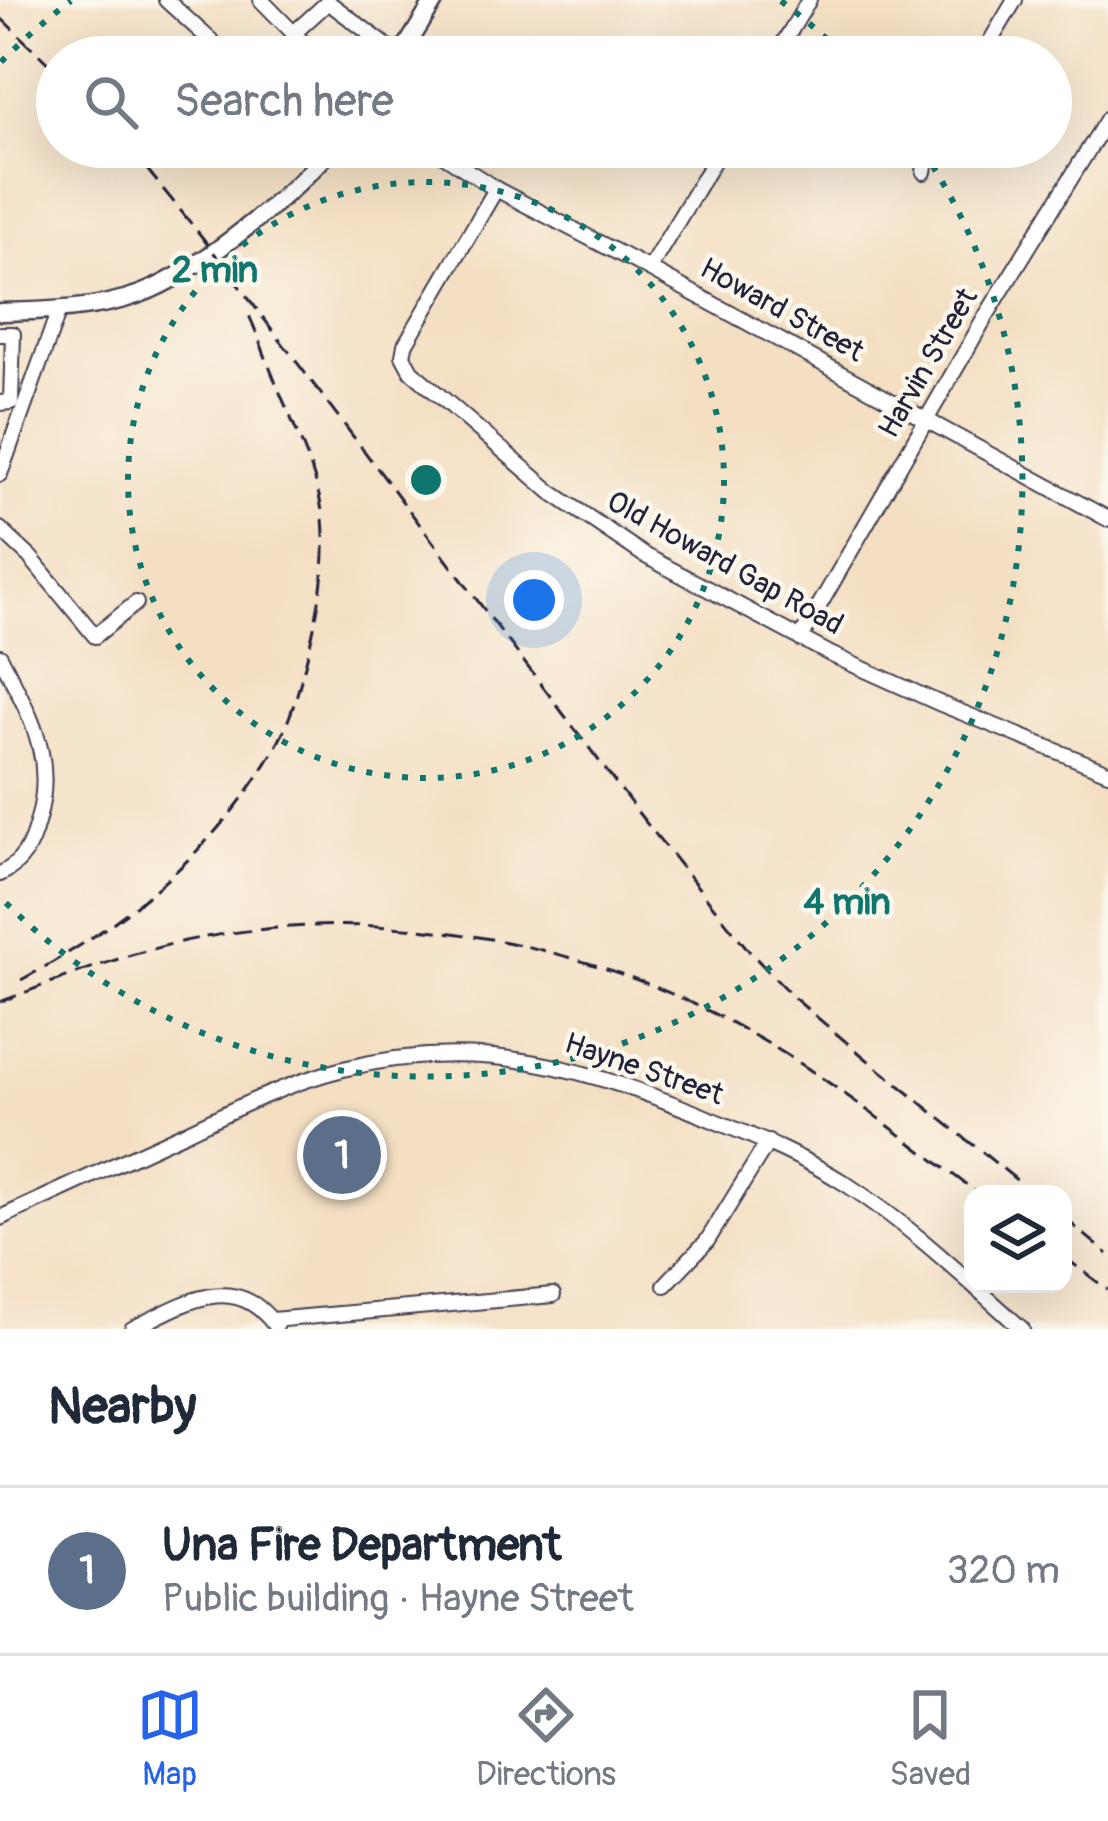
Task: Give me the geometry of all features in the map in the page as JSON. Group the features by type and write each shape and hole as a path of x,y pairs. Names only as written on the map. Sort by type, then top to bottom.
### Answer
{"main road":[{"path":"413,36 435,0"},
{"path":"7,312 59,310 137,295 180,274 250,223 311,168"}],"street":[{"path":"166,0 206,36"},
{"path":"261,0 294,34 328,2 373,36"},
{"path":"788,36 809,0"},
{"path":"994,36 1015,0"},
{"name":"Harvin Street","path":"800,639 1108,118"},
{"name":"Howard Street","path":"464,168 1104,517"},
{"path":"649,269 709,168"},
{"path":"924,172 925,168"},
{"name":"Old Howard Gap Road","path":"496,189 405,345 407,367 519,466 644,556 800,639 941,704 1108,772"},
{"path":"0,474 59,310"},
{"path":"0,403 11,402 13,378 7,312"},
{"path":"13,378 34,379"},
{"path":"1104,517 1108,500"},
{"path":"0,529 30,557 95,636 136,603"},
{"path":"0,656 29,714 45,770 45,792 33,838 22,858 0,874"},
{"name":"Hayne Street","path":"0,1218 298,1083 343,1070 434,1056 496,1056 584,1072 686,1108 818,1167 878,1206 1022,1329"},
{"path":"665,1285 707,1240 768,1142"},
{"path":"132,1329 192,1300 220,1294 246,1301 274,1325 554,1295"}],"railway":[{"path":"0,17 36,52"},
{"path":"146,168 750,952 793,997 1023,1185"},
{"path":"21,980 133,908 200,848 256,779 293,706 320,598 323,519 310,466 248,313"},
{"path":"0,1002 98,966 200,938 343,925 486,938 625,975 691,1003 813,1072 967,1185"},
{"path":"1072,1224 1108,1254"},
{"path":"1072,1263 1108,1290"}],"place":[{"name":"Una Fire Department","path":"342,1155"}]}
